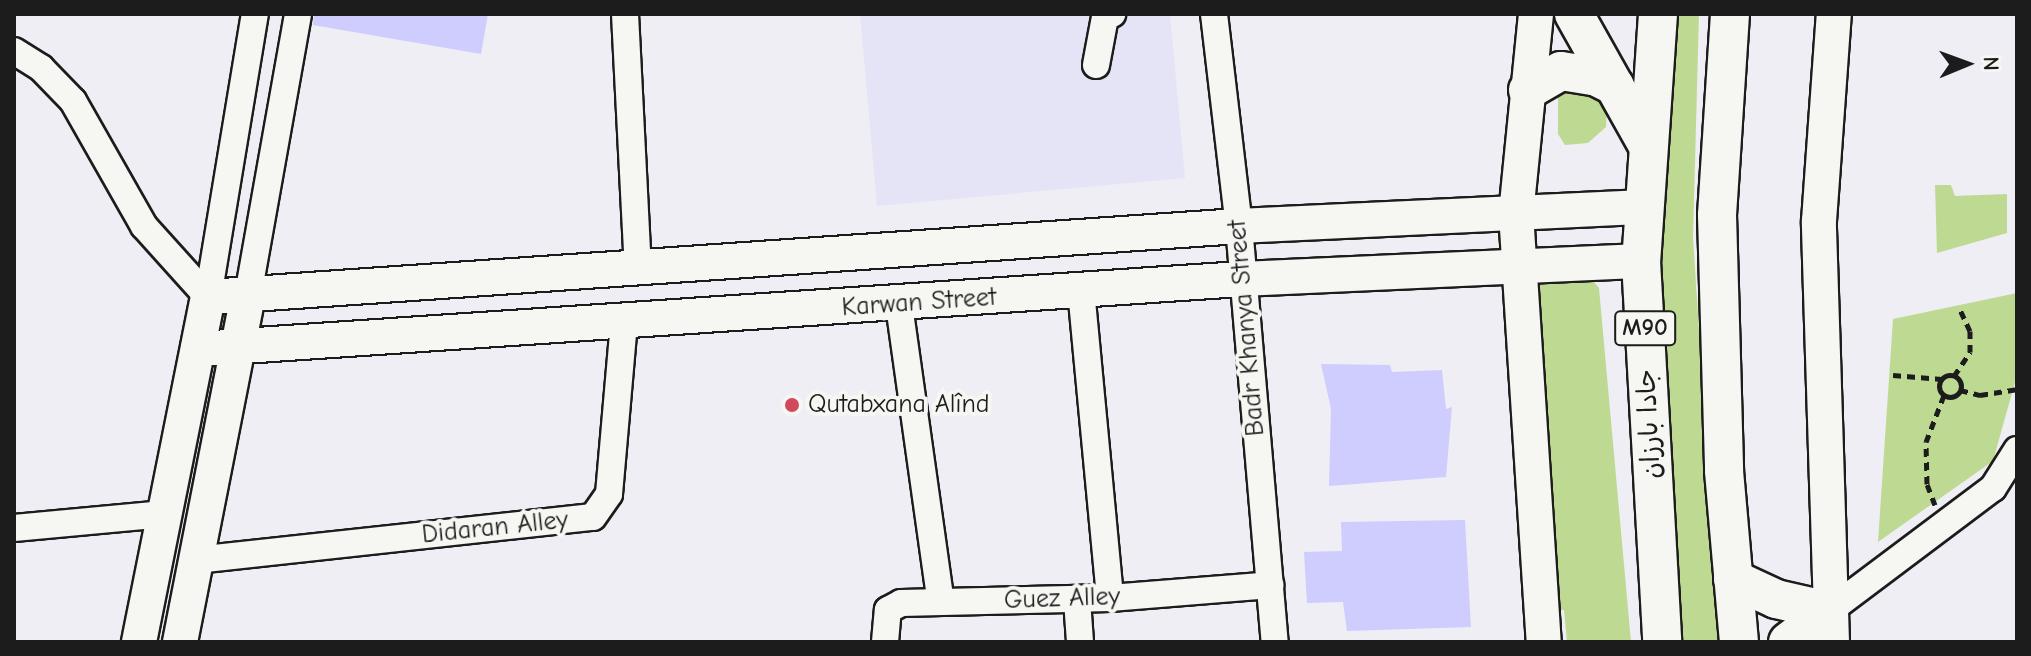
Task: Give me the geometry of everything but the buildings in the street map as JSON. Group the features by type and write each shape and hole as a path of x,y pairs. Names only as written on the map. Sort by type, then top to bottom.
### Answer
{"highway":[{"path":"1574,14 1648,146"},
{"name":"جادا بارزان","path":"1658,14 1641,261 1662,642"},
{"path":"1730,14 1717,215 1724,471 1739,642"},
{"path":"1528,90 1561,71 1597,77 1615,86"},
{"path":"1733,579 1830,626"},
{"path":"1788,642 1830,626"}],"main road":[{"path":"1536,14 1516,213 1544,642"},
{"path":"1830,626 1819,221 1834,14"},
{"path":"139,642 208,297 1239,226 1644,207"},
{"name":"Karwan Street","path":"198,349 899,305 1242,279 1641,261"},
{"path":"180,642 248,295"}],"street":[{"path":"208,297 255,14"},
{"path":"248,295 298,14"},
{"path":"625,14 638,268"},
{"path":"1096,65 1105,17 1112,14"},
{"name":"Badr Khanya Street","path":"1214,14 1239,226 1275,642"},
{"path":"14,51 41,68 73,101 144,226 208,297"},
{"path":"1081,290 1110,598"},
{"path":"899,305 941,602"},
{"name":"Didaran Alley","path":"196,560 593,517 609,494 624,322"},
{"path":"1830,626 1993,488 2017,450"},
{"path":"14,528 164,514"},
{"name":"Guez Alley","path":"885,642 888,610 901,603 1077,600 1270,585"},
{"path":"1077,600 1080,642"}],"path":[{"path":"1893,375 1942,379 1954,376 1970,352 1970,331 1960,310"},
{"path":"1954,376 1960,390"},
{"path":"1942,379 1944,395 1929,426 1925,458 1927,484 1946,526"},
{"path":"1944,395 1960,390 1980,395 2017,389"}],"shaded area":[{"path":"860,14 1170,14 1185,178 877,206"}],"green space":[{"path":"1672,14 1699,14 1693,237 1719,642 1675,642 1663,420 1662,200"},
{"path":"1558,76 1608,85 1606,127 1588,143 1565,145 1558,134"},
{"path":"1935,185 1951,185 1955,196 2007,194 2007,233 1937,253"},
{"path":"1533,274 1590,277 1599,288 1631,642 1567,642 1564,610 1549,611"},
{"path":"2017,293 2017,375 1993,461 1878,542 1893,319"}],"place":[{"name":"Qutabxana Alînd","path":"792,405"}]}
